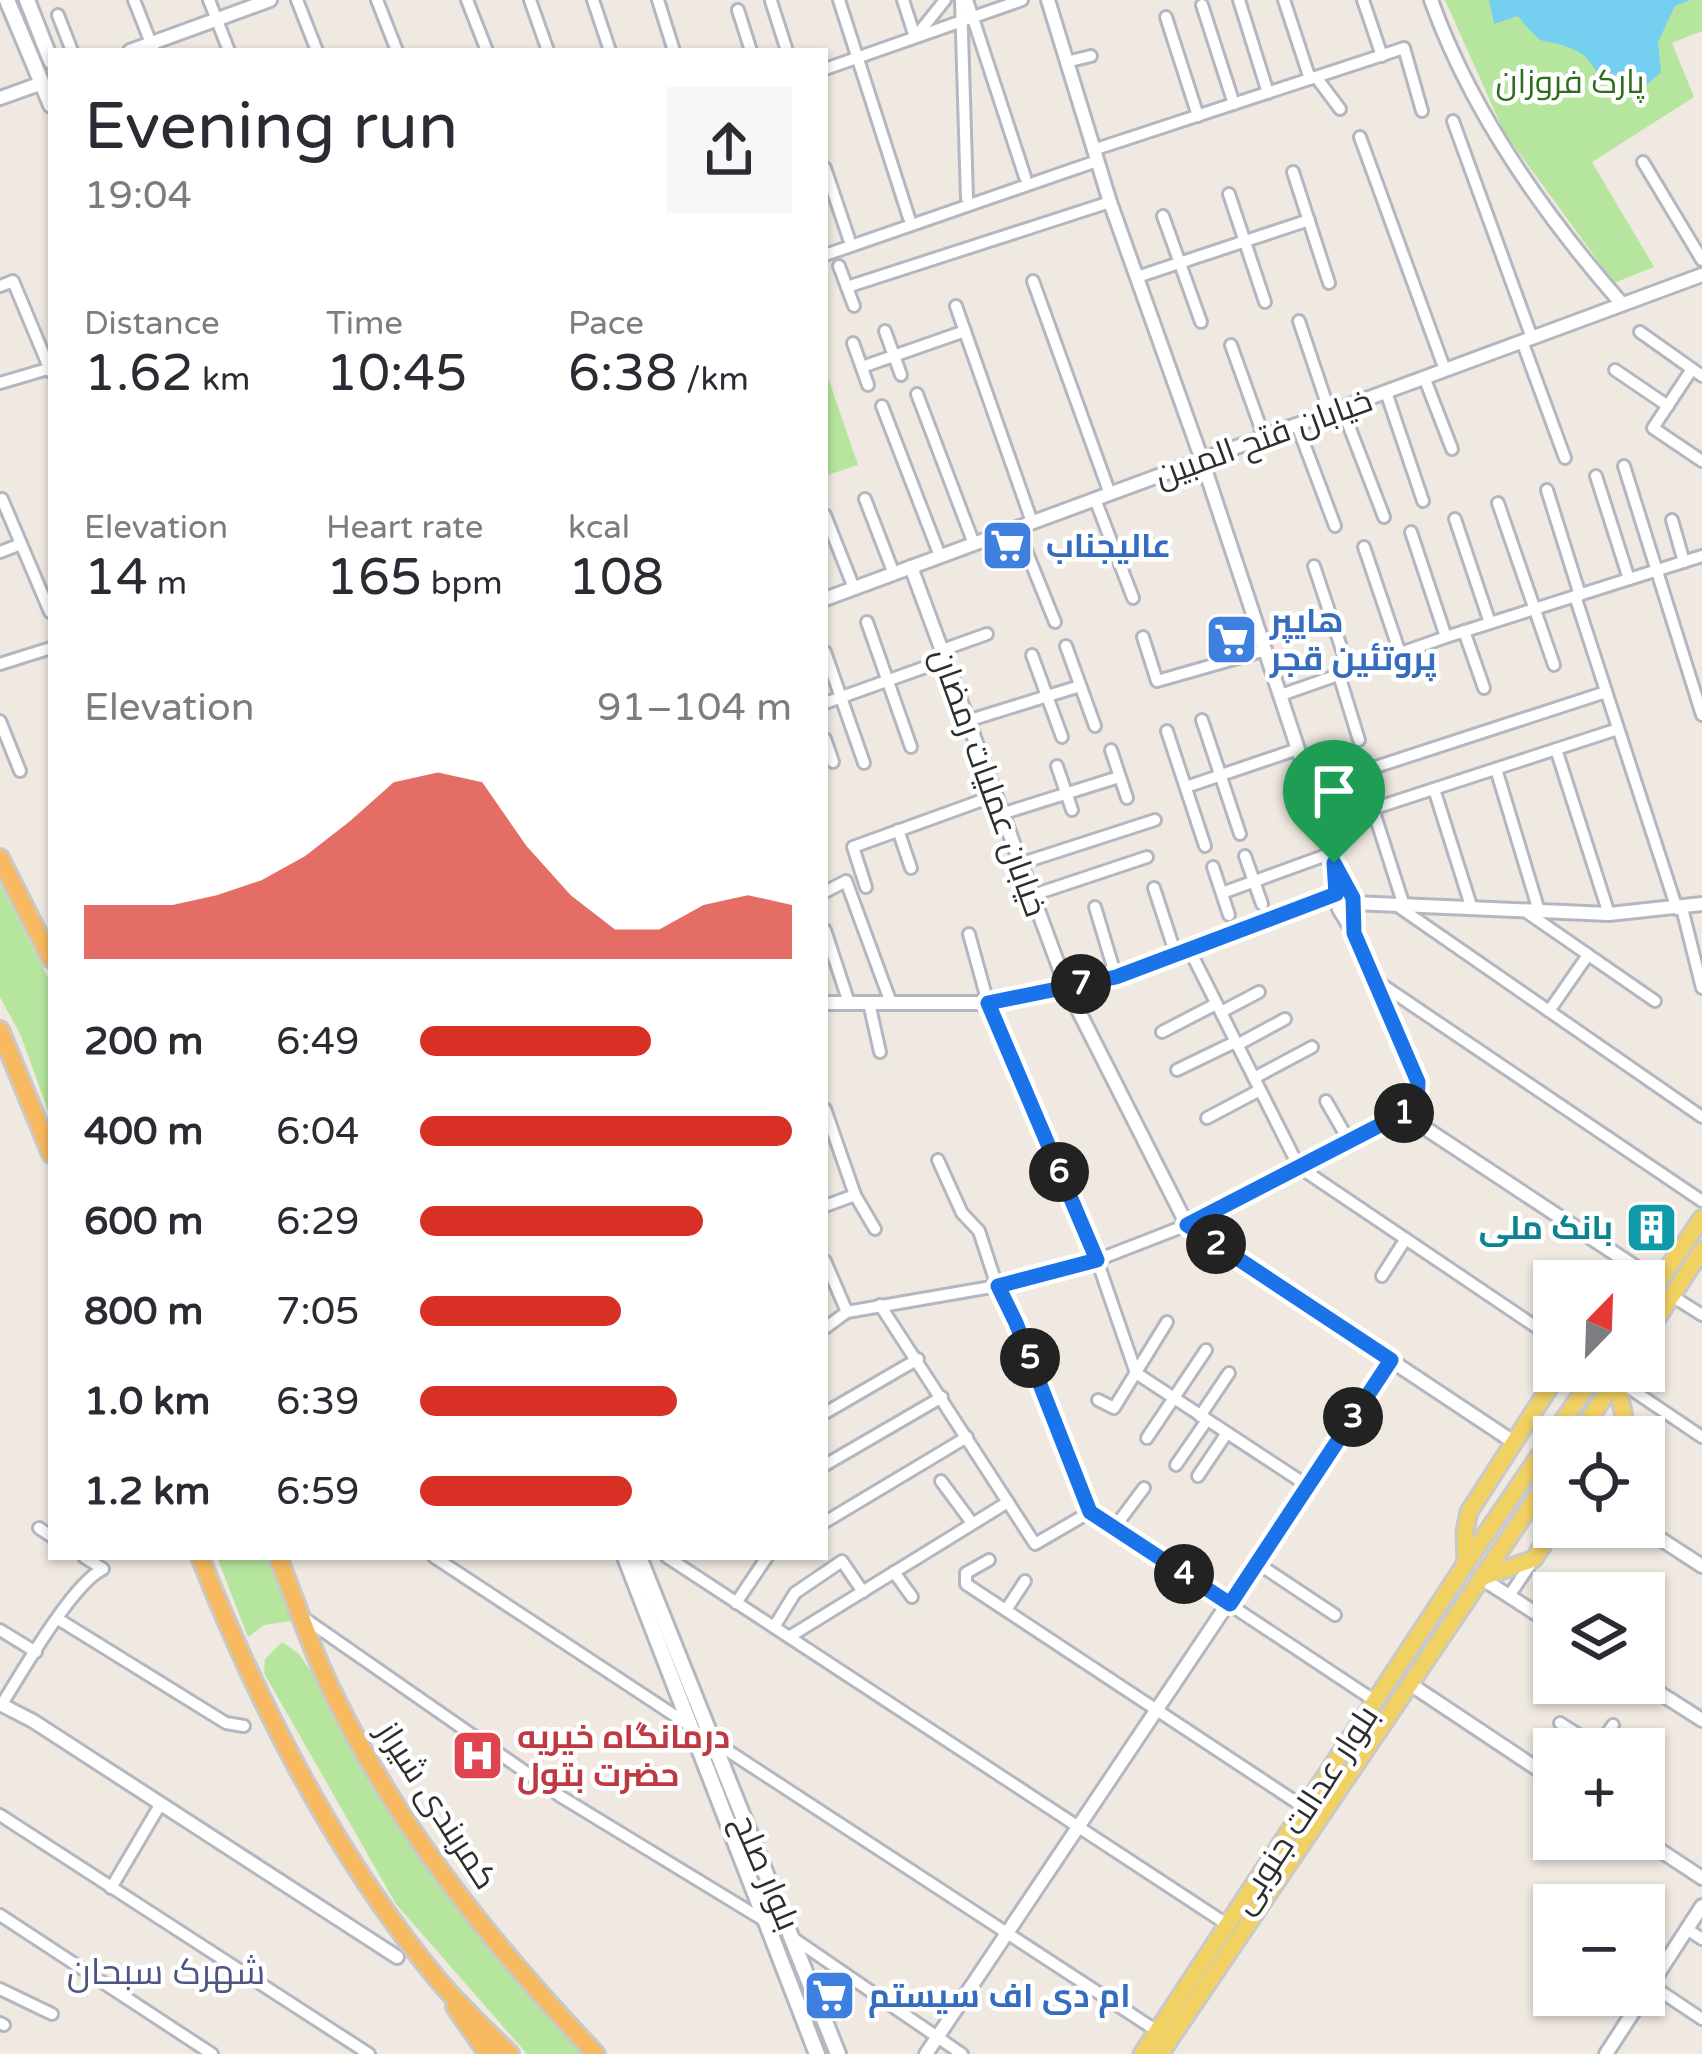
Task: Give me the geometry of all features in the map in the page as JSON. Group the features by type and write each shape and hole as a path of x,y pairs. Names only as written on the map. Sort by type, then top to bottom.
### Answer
{"highway":[{"path":"0,858 48,950"},
{"path":"0,1030 48,1147"},
{"path":"201,1560 289,1754 340,1840 488,2054"},
{"name":"کمربندی شیراز","path":"279,1560 335,1698 421,1844 484,1928 596,2054"},
{"path":"439,1981 510,2054"}],"main road":[{"path":"7,0 48,98"},
{"path":"27,0 48,53"},
{"path":"1665,1272 1702,1218"},
{"path":"1665,1306 1702,1250"},
{"name":"بلوار عدالت جنوبی","path":"1466,1563 1469,1512 1546,1392"},
{"name":"بلوار عدالت جنوبی","path":"1160,2054 1285,1852 1305,1808 1583,1392"},
{"name":"بلوار عدالت جنوبی","path":"1142,2054 1228,1925 1409,1684 1533,1501"},
{"path":"1481,1577 1534,1559 1541,1548"},
{"name":"بلوار صلح","path":"626,1560 818,2054"},
{"name":"بلوار صلح","path":"640,1560 838,2054"},
{"path":"811,2036 830,2030"}],"street":[{"path":"134,0 152,47 270,0"},
{"path":"208,0 228,48"},
{"path":"297,0 316,48"},
{"path":"377,0 396,48"},
{"path":"467,0 486,48"},
{"path":"530,0 547,48"},
{"path":"592,0 609,48"},
{"path":"658,0 673,48"},
{"path":"839,0 909,218"},
{"path":"903,0 915,37"},
{"path":"915,37 945,0"},
{"path":"964,0 1025,177"},
{"path":"964,0 968,198"},
{"path":"828,68 1022,0"},
{"path":"1048,0 1110,202 1281,695 1354,933 1418,1082 1422,1126 1625,1260"},
{"path":"1240,0 1268,93"},
{"path":"1284,0 1313,78 1340,109"},
{"path":"1363,0 1382,56"},
{"path":"1430,0 1476,101 1574,249 1622,304"},
{"path":"771,1 786,48"},
{"path":"1202,5 1234,104"},
{"path":"738,10 751,48"},
{"path":"58,15 71,48"},
{"path":"1166,17 1198,116"},
{"path":"828,254 1198,116 1404,48 1423,111"},
{"path":"1066,62 1091,56"},
{"path":"1073,84 1090,80"},
{"path":"0,98 42,83"},
{"path":"1453,121 1564,458"},
{"path":"1360,137 1445,370"},
{"path":"1643,162 1702,260"},
{"path":"1293,172 1329,284"},
{"path":"828,177 849,239"},
{"path":"1229,194 1265,302"},
{"path":"847,287 1110,202"},
{"path":"1163,216 1201,322"},
{"path":"1137,277 1309,220"},
{"path":"839,266 854,306"},
{"name":"خیابان فتح المبین","path":"828,598 1702,275"},
{"path":"1034,281 1110,494"},
{"path":"6,283 48,363"},
{"path":"956,307 1032,522"},
{"path":"1300,321 1384,517"},
{"path":"862,367 965,331"},
{"path":"885,332 901,375"},
{"path":"1640,332 1697,372 1653,428 1702,461"},
{"path":"853,343 868,385"},
{"path":"1231,345 1264,437"},
{"path":"0,383 48,370"},
{"path":"1615,370 1668,406"},
{"path":"1424,377 1452,449"},
{"path":"1386,392 1423,501"},
{"path":"917,394 974,544"},
{"path":"882,406 940,556"},
{"path":"1297,425 1335,526"},
{"path":"1624,466 1702,715"},
{"path":"1596,476 1629,579"},
{"path":"1547,490 1606,692 1680,908 1702,988"},
{"path":"2,499 48,607"},
{"path":"865,499 894,574"},
{"path":"1095,499 1132,598"},
{"path":"1498,503 1554,665"},
{"path":"1454,519 1490,623"},
{"path":"1672,520 1684,562"},
{"path":"828,523 854,588"},
{"path":"1017,528 1055,622"},
{"path":"1411,532 1446,637"},
{"path":"0,552 21,544"},
{"path":"1364,547 1400,653"},
{"path":"1281,695 1702,556"},
{"path":"1314,566 1359,740"},
{"name":"خیابان عملیات رمضان","path":"911,567 1066,986 1187,1225 1512,1441"},
{"path":"867,622 911,747"},
{"path":"1464,632 1484,688"},
{"path":"828,702 987,634"},
{"path":"1143,638 1157,681 1266,650"},
{"path":"1066,646 1095,726"},
{"path":"0,664 48,649"},
{"path":"1032,655 1062,736"},
{"path":"828,660 864,763"},
{"path":"968,722 1080,686"},
{"path":"1311,788 1606,692"},
{"path":"1202,720 1240,834"},
{"path":"0,721 20,771"},
{"path":"1323,825 1618,729"},
{"path":"1167,730 1205,846"},
{"path":"828,748 833,762"},
{"path":"1186,787 1298,749"},
{"path":"1556,749 1609,914"},
{"path":"1111,750 1126,798"},
{"path":"1057,766 1072,811"},
{"path":"1496,769 1539,911"},
{"path":"1001,814 1120,777"},
{"path":"1434,789 1472,908"},
{"path":"866,887 853,847 994,796"},
{"path":"1373,809 1400,906 1702,1117"},
{"path":"1019,864 1154,820"},
{"path":"898,830 911,868"},
{"path":"1245,856 1262,904"},
{"path":"1030,896 1147,857"},
{"path":"1222,893 1333,858"},
{"path":"1213,867 1229,915"},
{"path":"828,890 846,881 892,1003"},
{"path":"1154,888 1183,953 1218,1008 1299,1167 1533,1325"},
{"path":"828,1003 988,1003 1116,977 1317,902 1343,899 1400,906 1609,914 1702,904"},
{"path":"1095,907 1116,977"},
{"path":"1524,911 1655,1001"},
{"path":"969,934 988,1003 1097,1260 1136,1373 1308,1486"},
{"path":"828,939 849,1003"},
{"path":"1550,1011 1588,955"},
{"path":"1375,980 1702,1201"},
{"path":"1162,1031 1259,992"},
{"path":"869,1003 880,1052"},
{"path":"1177,1070 1285,1019"},
{"path":"1208,1118 1312,1048"},
{"path":"1326,1101 1349,1142"},
{"path":"828,1326 848,1312 998,1286 1097,1260 1187,1225 1417,1106"},
{"path":"828,1117 855,1195 875,1229"},
{"path":"938,1160 962,1213 979,1231 1090,1512 1375,1701"},
{"path":"828,1205 855,1195"},
{"path":"1382,1276 1406,1240"},
{"path":"828,1269 848,1312"},
{"path":"1672,1296 1702,1315"},
{"path":"880,1305 1034,1544 1090,1512"},
{"path":"1097,1400 1114,1408 1167,1322"},
{"path":"1147,1438 1206,1350"},
{"path":"828,1411 918,1359"},
{"path":"926,2054 1391,1360"},
{"path":"1176,1465 1229,1373"},
{"path":"1636,1392 1702,1437"},
{"path":"1625,1416 1639,1395"},
{"path":"828,1463 942,1397"},
{"path":"1198,1476 1228,1433"},
{"path":"828,1520 967,1437"},
{"path":"941,1481 972,1523"},
{"path":"1114,1528 1144,1488"},
{"path":"789,1637 1007,1502"},
{"path":"39,1528 48,1534"},
{"path":"1665,1542 1702,1566"},
{"path":"1510,1596 1534,1559"},
{"path":"89,1560 103,1569 92,1575 58,1619 1,1704 397,1958"},
{"path":"439,1560 692,1727"},
{"path":"671,1560 1228,1925"},
{"path":"686,1570 693,1560"},
{"path":"736,1603 765,1560"},
{"path":"989,1560 966,1573 966,1584 1305,1808"},
{"path":"774,1627 795,1593 842,1561 863,1592"},
{"path":"1257,1563 1335,1615"},
{"path":"894,1572 912,1597"},
{"path":"1481,1577 1533,1611"},
{"path":"1006,1610 1025,1581"},
{"path":"301,1616 560,1796 768,1922"},
{"path":"58,1619 226,1724 244,1726"},
{"path":"0,1630 36,1652"},
{"path":"1409,1684 1533,1766"},
{"path":"1665,1696 1701,1718"},
{"path":"1560,1723 1568,1728"},
{"path":"711,1739 1157,2031"},
{"path":"111,1888 160,1805"},
{"path":"0,1815 369,2054"},
{"path":"1665,1854 1702,1878"},
{"path":"1665,1964 1702,1906"},
{"path":"0,1915 212,2054"},
{"path":"1688,1929 1702,1939"},
{"path":"796,1940 962,2054"},
{"path":"0,1988 52,2014"},
{"path":"1665,1994 1702,2019"},
{"path":"1606,2054 1631,2016"},
{"path":"181,2054 190,2039"}],"green space":[{"name":"پارک فروزان","path":"1445,0 1702,0 1702,31 1672,43 1694,97 1592,162 1654,267 1614,283 1504,132"},
{"path":"828,378 858,465 828,475"},
{"path":"0,883 48,978 48,1111 21,1036 0,997"},
{"path":"218,1560 269,1560 292,1621 264,1625 248,1637"},
{"path":"282,1642 298,1653 323,1688 384,1797 510,1973 585,2054 527,2054 396,1904 264,1673 265,1659"}],"water":[{"path":"1489,0 1690,0 1675,6 1658,42 1661,72 1637,94 1611,86 1584,55 1540,39 1518,16 1494,24"}],"place":[{"name":"عالیجناب","path":"1007,545"},
{"name":"هایپر پروتئین قجر","path":"1231,639"},
{"name":"بانک ملی","path":"1652,1227"},
{"name":"درمانگاه خیریه حضرت بتول","path":"478,1755"},
{"name":"ام دی اف سیستم","path":"829,1995"}],"district":[{"name":"شهرک سبحان","path":"166,1971"}],"route":[{"path":"1334,863 1353,898 1354,933 1418,1082 1417,1106 1187,1225 1391,1360 1230,1604 1090,1512 998,1286 1097,1260 988,1003 1116,977 1336,894 1334,863"}]}
